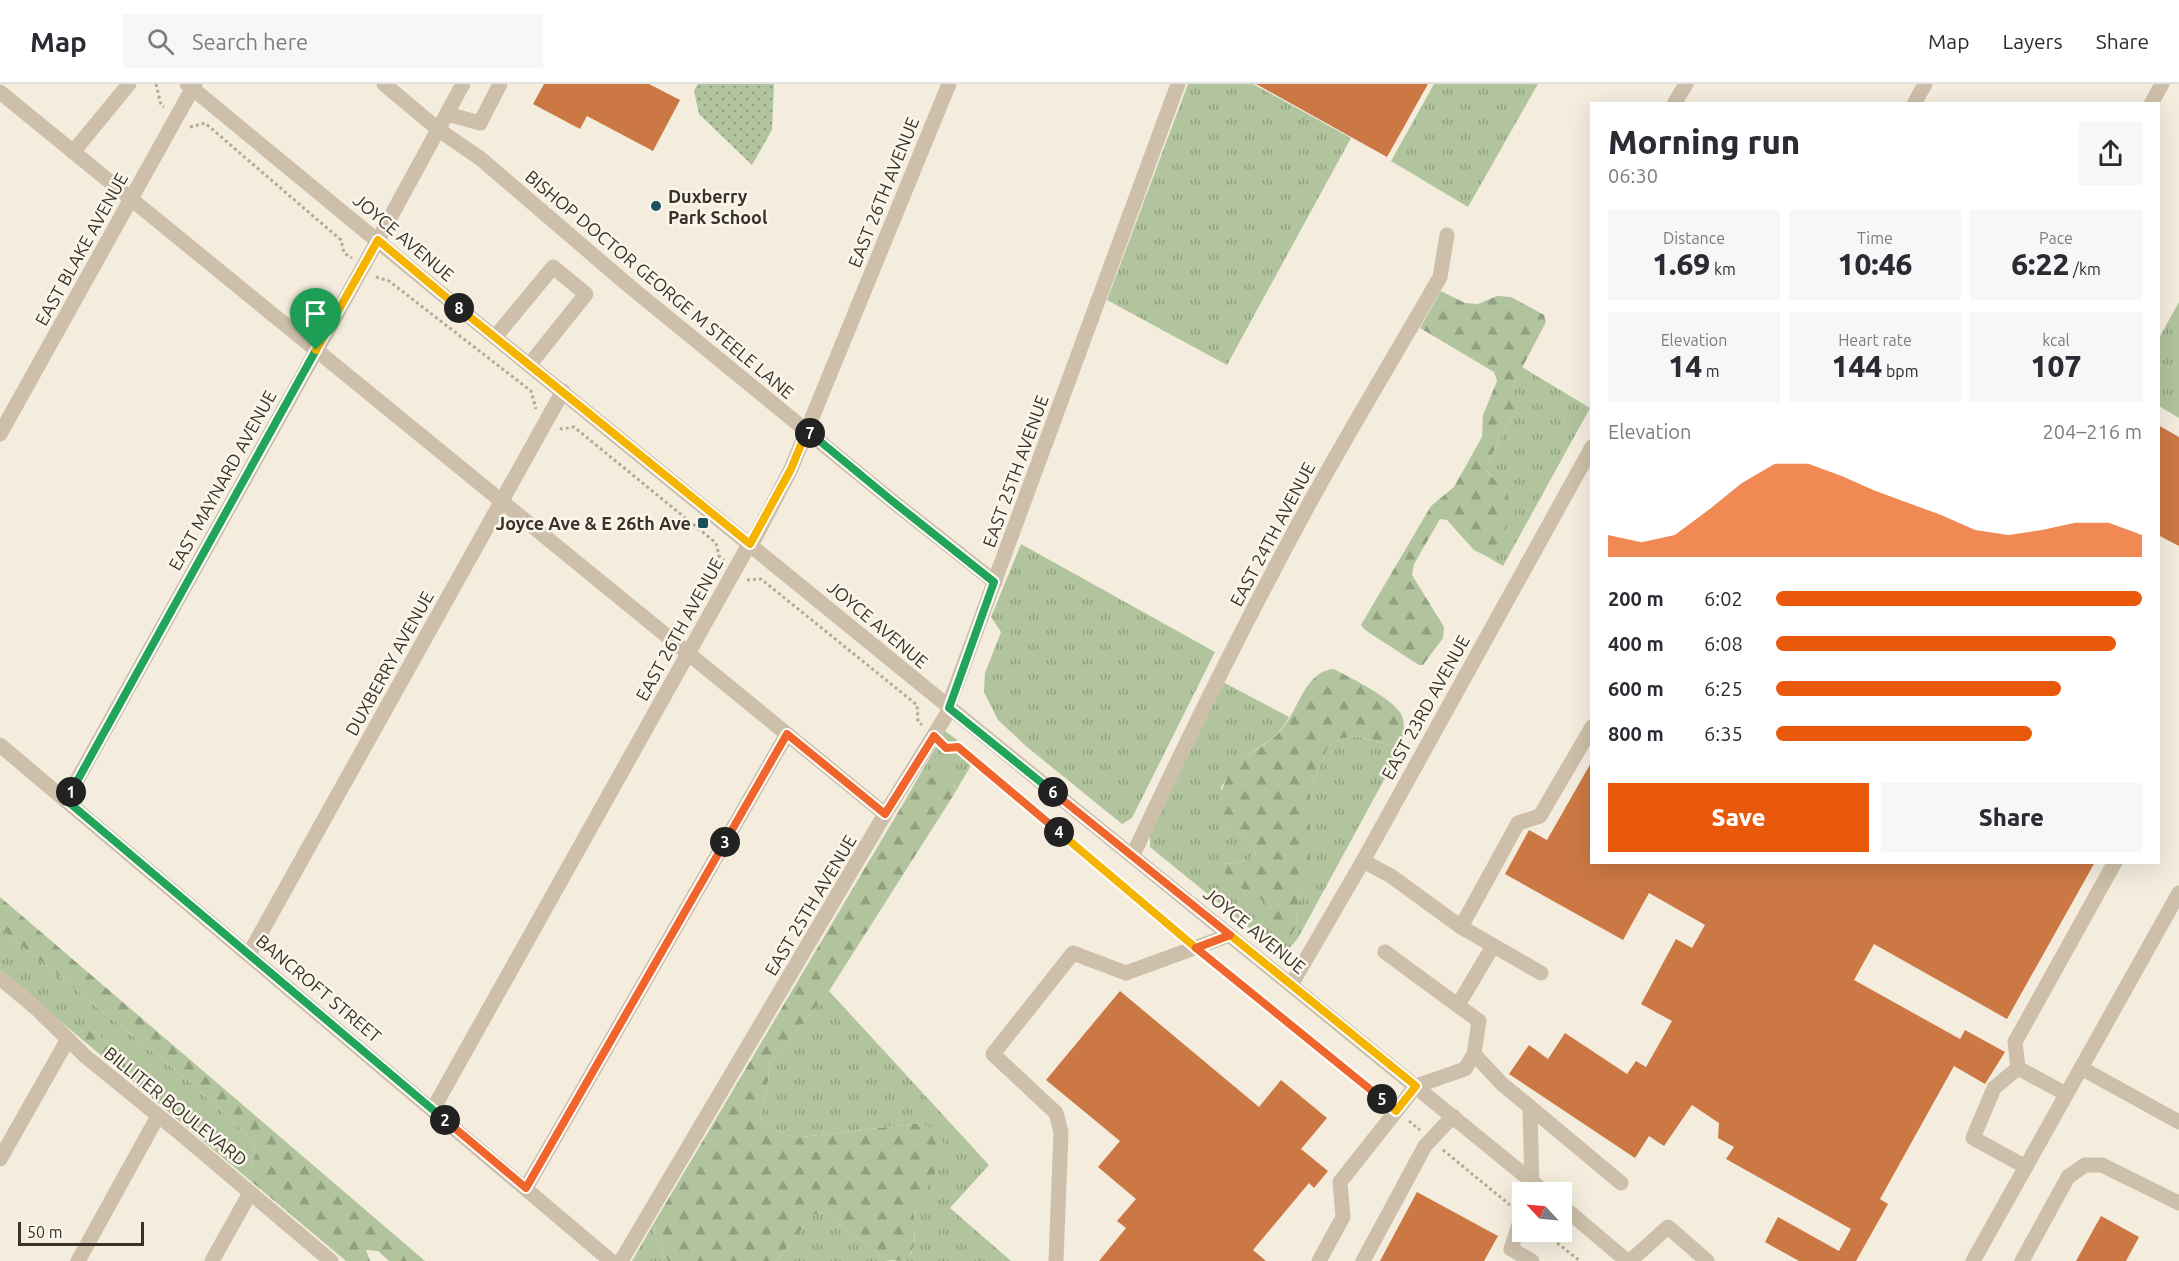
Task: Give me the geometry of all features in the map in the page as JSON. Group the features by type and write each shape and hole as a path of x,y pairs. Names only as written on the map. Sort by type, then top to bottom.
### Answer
{"street":[{"path":"73,152 129,84"},
{"name":"BISHOP DOCTOR GEORGE M STEELE LANE","path":"384,84 439,130 481,159 628,285 994,582"},
{"name":"EAST MAYNARD AVENUE","path":"66,800 463,84"},
{"path":"447,114 480,123 500,84"},
{"name":"EAST 26TH AVENUE","path":"433,1109 791,469 949,84"},
{"name":"EAST 25TH AVENUE","path":"621,1261 949,708 1178,84"},
{"path":"1675,102 1686,84"},
{"path":"1915,102 1925,84"},
{"path":"2152,102 2162,84"},
{"name":"EAST BLAKE AVENUE","path":"0,434 192,86"},
{"name":"JOYCE AVENUE","path":"192,86 949,708 1453,1116 1528,1182"},
{"path":"0,92 885,814"},
{"name":"EAST 24TH AVENUE","path":"1133,855 1178,757 1265,587 1440,278 1447,235"},
{"path":"496,336 553,267 586,294 530,364"},
{"name":"DUXBERRY AVENUE","path":"249,954 563,391"},
{"name":"EAST 23RD AVENUE","path":"1291,985 1585,475 1590,455"},
{"path":"1461,927 1518,823 1540,816 1590,730"},
{"path":"526,1188 787,734"},
{"name":"BANCROFT STREET","path":"0,745 611,1261"},
{"path":"1363,861 1391,876 1461,927 1541,973"},
{"path":"2018,1068 2015,1042 2114,864"},
{"path":"1973,1261 2179,892"},
{"path":"1056,1261 1061,1132 1056,1113 993,1054 1073,953 1126,973 1230,935"},
{"path":"1458,1005 1493,946"},
{"path":"1319,1261 1343,1217 1340,1182 1416,1086 1465,1068 1474,1054 1479,1021 1385,952"},
{"name":"BILLITER BOULEVARD","path":"0,978 37,1009 85,1056 331,1261"},
{"path":"0,1159 68,1039"},
{"path":"1474,1054 1502,1084 1621,1183"},
{"path":"2018,1068 2066,1095"},
{"path":"2018,1068 1994,1088 1973,1138 2026,1167"},
{"path":"2081,1068 2179,1122"},
{"path":"1530,1107 1535,1182"},
{"path":"78,1261 158,1116"},
{"path":"1363,1261 1425,1146 1453,1116"},
{"path":"2022,1261 2068,1177 2085,1165 2102,1165 2179,1203"},
{"path":"212,1261 250,1193"},
{"path":"1572,1214 1629,1261 1668,1227 1707,1261"},
{"path":"1513,1242 1511,1249 1532,1261"}],"path":[{"path":"156,84 161,105 177,116 187,128 205,123 341,240 344,253 377,278 389,281 531,391 534,408 562,429 574,427 716,543 719,556 734,570 747,580 761,579 917,705 918,721 946,748 958,747 1196,948 1512,1207"},
{"path":"1556,1242 1580,1261"}],"green space":[{"path":"698,84 774,84 772,130 752,165 699,114 694,91"},
{"path":"1188,84 1253,84 1351,138 1227,365 1107,300"},
{"path":"1434,84 1538,84 1468,207 1391,161"},
{"path":"1441,291 1465,303 1478,304 1497,296 1511,297 1544,315 1546,322 1511,389 1517,401 1513,415 1487,464 1487,472 1505,490 1509,499 1507,524 1498,554 1488,557 1474,550 1447,520 1440,519 1414,564 1412,575 1444,627 1443,638 1423,665 1419,665 1365,630 1361,625 1431,506 1454,487 1482,437 1483,415 1497,381 1494,372 1420,328"},
{"path":"2179,302 2179,418 2160,407 2160,336"},
{"path":"1522,367 1590,408 1503,566 1488,557 1498,554 1508,495 1487,471 1487,464 1513,415 1511,389"},
{"path":"1021,544 1215,652 1132,818 1122,824 1027,747 998,720 984,692 985,673 1001,632 991,617"},
{"path":"1334,669 1371,690 1398,710 1404,723 1403,745 1393,746 1356,736 1339,739 1328,747 1310,789 1310,865 1299,899 1296,925 1291,936 1277,939 1269,928 1270,906 1244,890 1225,873 1225,864 1241,862 1256,854 1253,846 1226,824 1216,809 1223,787 1239,762 1278,734 1288,721 1303,692 1316,676"},
{"path":"1221,681 1289,717 1280,731 1241,761 1221,787 1226,824 1253,846 1256,854 1241,862 1225,864 1244,890 1267,901 1273,914 1296,925 1299,899 1310,865 1310,789 1328,747 1339,739 1356,736 1393,746 1403,745 1298,938 1287,951 1273,947 1150,847 1150,826"},
{"path":"945,731 977,755 953,796 955,784 903,804"},
{"path":"941,774 953,779 955,784 953,796 829,991 770,1063 760,1117 775,1130 793,1138 922,1123 941,1134 946,1152 914,1213 914,1246 908,1259 904,1261 886,1260 824,1212 814,1215 776,1261 668,1261 655,1237 654,1223 903,804 921,782"},
{"path":"0,897 425,1261 389,1261 378,1251 366,1250 370,1261 346,1261 246,1177 256,1153 252,1140 189,1081 0,928"},
{"path":"0,928 189,1081 252,1140 256,1153 246,1177 165,1109 172,1104 172,1096 90,1028 82,1028 78,1036 0,971"},
{"path":"829,991 989,1165 950,1208 1011,1261 904,1261 912,1252 916,1210 946,1152 922,1123 793,1138 775,1130 760,1117 770,1063"},
{"path":"82,1028 90,1028 172,1096 172,1104 165,1109 78,1036"},
{"path":"824,1212 886,1260 891,1261 776,1261 814,1215"},
{"path":"654,1223 655,1237 668,1261 632,1261"}],"building":[{"name":"Duxberry Park School","path":"544,84 649,84 680,100 653,151 587,116 580,129 533,104"},
{"path":"1256,84 1428,84 1387,157"},
{"path":"2160,426 2179,437 2179,546 2160,536"},
{"path":"1590,765 1590,864 2094,864 2007,1019 1874,944 1854,980 1960,1039 1965,1030 2005,1052 1985,1084 1954,1066 1880,1199 1888,1204 1856,1261 1799,1261 1765,1242 1778,1217 1839,1251 1851,1229 1726,1159 1734,1147 1718,1138 1719,1123 1692,1105 1664,1146 1649,1136 1635,1158 1509,1074 1529,1045 1548,1059 1565,1033 1627,1074 1636,1061 1646,1067 1672,1021 1641,1004 1676,939 1692,948 1705,925 1649,893 1623,940 1505,874 1529,830 1547,840"},
{"path":"1120,991 1259,1107 1281,1080 1327,1118 1301,1149 1328,1171 1314,1188 1309,1183 1253,1250 1266,1261 1099,1261 1126,1228 1117,1221 1136,1199 1098,1167 1120,1141 1046,1080"},
{"path":"1417,1192 1498,1236 1484,1261 1380,1261"},
{"path":"2101,1216 2139,1237 2126,1261 2076,1261"}],"place":[{"name":"Duxberry Park School","path":"656,206"},
{"name":"Joyce Ave & E 26th Ave","path":"703,523"}],"route":[{"path":"316,350 66,800 526,1188 787,734 885,814 934,736 946,748 958,747 1196,948 1230,935 1416,1086 1396,1111 1196,948 1230,935 949,708 994,582 807,430 791,469 750,544 378,240 316,350"}]}
